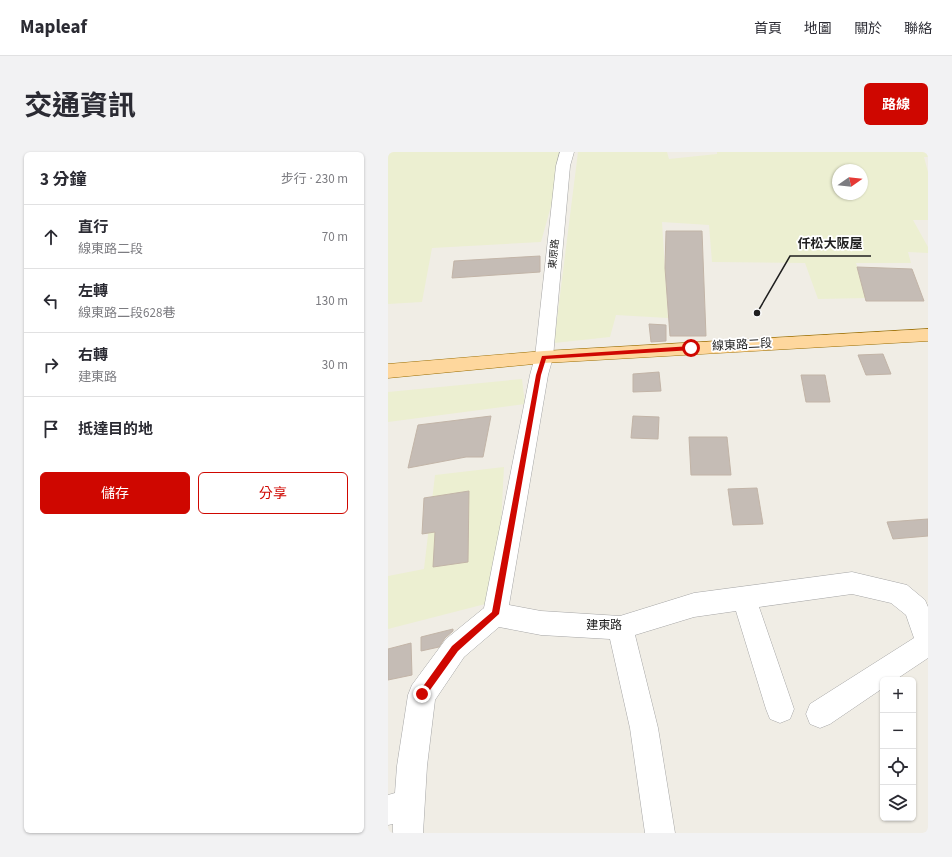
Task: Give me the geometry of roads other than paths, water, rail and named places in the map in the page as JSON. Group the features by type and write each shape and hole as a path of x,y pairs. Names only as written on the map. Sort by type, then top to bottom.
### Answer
{"main road":[{"name":"線東路二段","path":"388,371 544,357 928,335"}],"street":[{"name":"東原路","path":"495,614 538,375 544,357 563,166 567,152"},
{"name":"建東路","path":"495,614 541,623 620,628 694,605 852,584 898,593 916,608 928,643"},
{"path":"744,598 780,709"},
{"path":"402,816 412,766 422,694 455,648 495,614"},
{"path":"620,628 644,728 660,833"},
{"path":"820,714 928,643"}],"place":[{"name":"仟松大阪屋","path":"757,313"}]}
